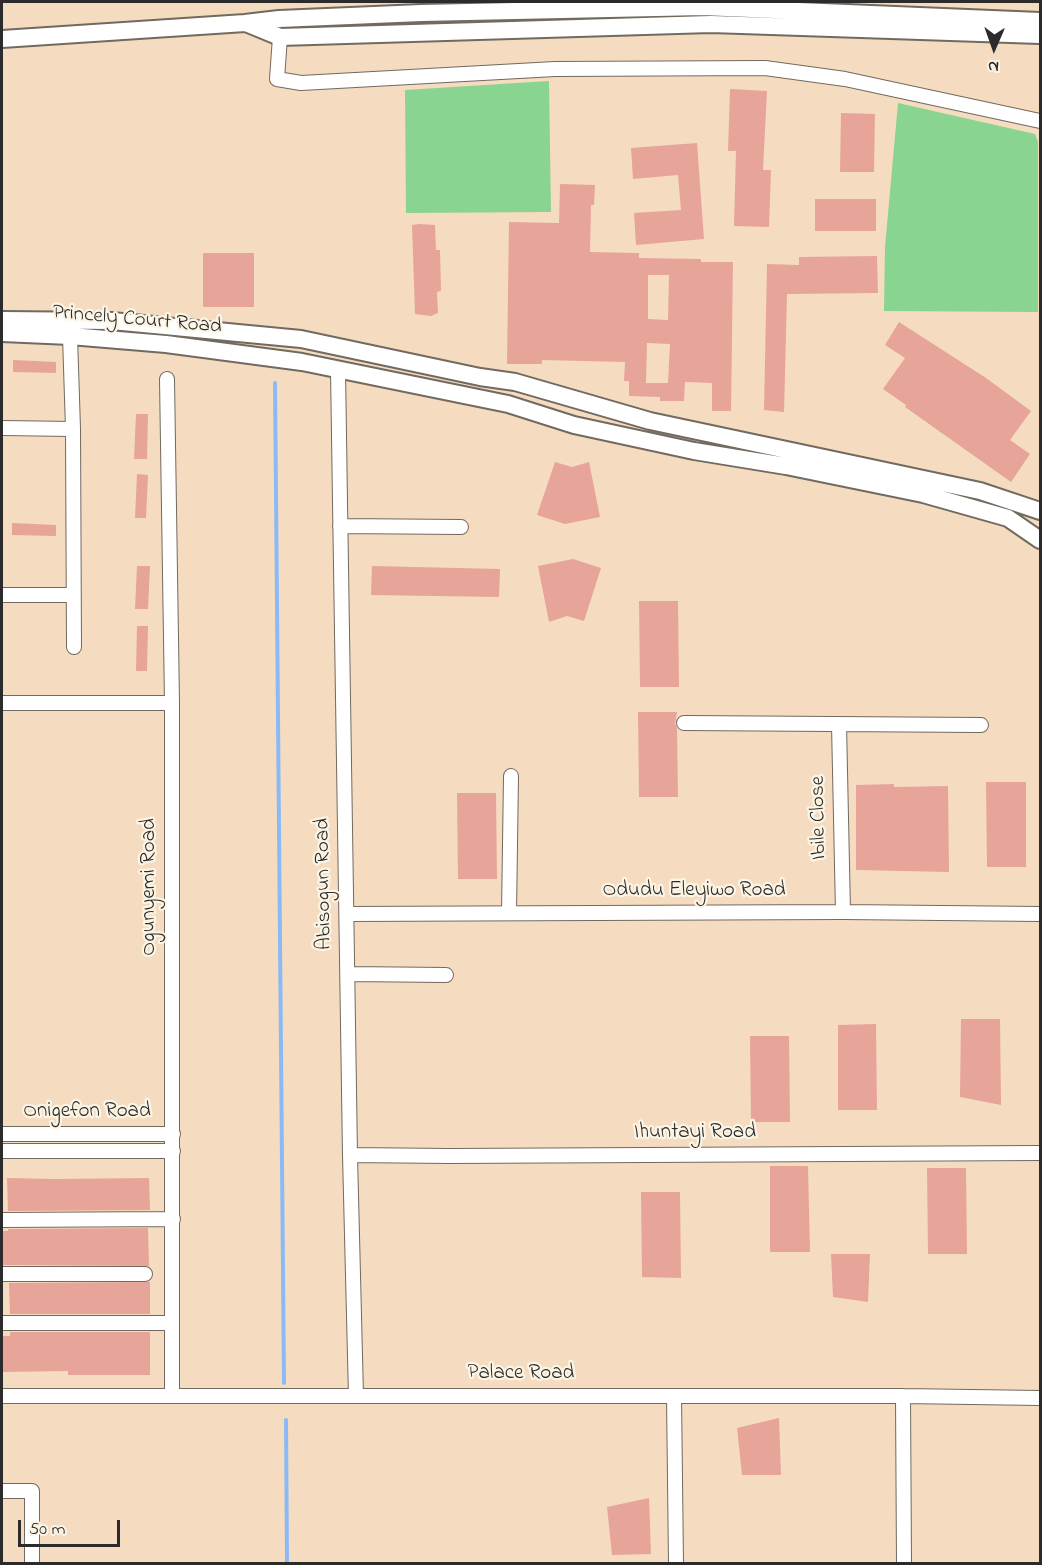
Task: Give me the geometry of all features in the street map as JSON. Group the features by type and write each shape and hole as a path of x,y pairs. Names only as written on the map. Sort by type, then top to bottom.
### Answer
{"street":[{"path":"2,39 279,19 711,7 1041,21"},
{"path":"279,19 277,79 310,84 555,69 765,68 845,78 1041,121"},
{"path":"245,23 280,37 711,24 1041,35"},
{"path":"2,320 112,321 301,339 480,377 515,382 650,421 980,491 1041,511"},
{"name":"Princely Court Road","path":"2,333 166,344 338,370 508,404 574,425 694,451 786,466 923,494 1008,518 1041,540"},
{"path":"70,336 73,429 74,647"},
{"name":"Abisogun Road","path":"338,370 356,1396"},
{"name":"Ogunyemi Road","path":"166,379 172,702 172,1396"},
{"path":"508,404 515,382"},
{"path":"2,428 73,429"},
{"path":"339,526 461,527"},
{"path":"2,596 72,596"},
{"path":"2,703 172,702"},
{"path":"684,723 981,725"},
{"name":"Ibile Close","path":"839,724 843,912"},
{"path":"509,913 511,776"},
{"name":"Odudu Eleyiwo Road","path":"347,914 843,912 1041,914"},
{"path":"348,974 446,975"},
{"name":"Onigefon Road","path":"2,1134 173,1134"},
{"name":"Onigefon Road","path":"2,1151 172,1151"},
{"name":"Ihuntayi Road","path":"350,1155 1041,1153"},
{"path":"2,1220 173,1219"},
{"path":"2,1274 145,1274"},
{"path":"2,1323 172,1323"},
{"name":"Palace Road","path":"2,1396 1041,1398"},
{"path":"674,1396 676,1563"},
{"path":"903,1396 904,1563"},
{"path":"2,1491 32,1491 32,1563"}],"green space":[{"path":"549,81 551,212 406,213 405,90"},
{"path":"898,103 1035,134 1038,142 1038,312 884,311 885,247"}],"building":[{"path":"730,89 767,91 763,170 771,170 769,227 734,226 736,151 728,151"},
{"path":"841,113 875,114 874,172 840,172"},
{"path":"697,143 704,239 636,245 634,213 681,210 678,175 633,179 631,148"},
{"path":"560,184 595,185 594,205 591,205 590,252 639,253 639,258 733,262 731,411 712,411 712,383 685,382 684,401 660,401 660,397 629,396 629,381 624,381 625,362 542,360 542,364 507,364 509,222 559,223","holes":["648,275 669,275 668,320 648,319","647,343 670,344 668,383 646,383"]},
{"path":"815,199 876,199 876,231 815,231"},
{"path":"412,225 435,225 436,250 440,250 441,291 437,292 438,313 431,316 415,314"},
{"path":"203,253 254,253 254,307 203,307"},
{"path":"877,256 878,293 787,294 784,412 764,410 767,264 799,265 799,257"},
{"path":"899,322 986,378 1031,411 1010,440 1030,454 1011,482 883,389 905,358 885,345"},
{"path":"13,360 56,362 56,373 13,372"},
{"path":"136,414 148,414 147,459 134,459"},
{"path":"555,462 572,467 589,462 600,517 565,524 537,515"},
{"path":"137,474 148,475 146,518 135,518"},
{"path":"12,523 56,525 56,536 12,535"},
{"path":"573,559 601,568 584,621 567,616 549,622 538,566"},
{"path":"137,566 150,566 148,609 135,609"},
{"path":"372,566 500,569 499,597 371,595"},
{"path":"639,601 678,601 679,687 640,687"},
{"path":"137,626 148,626 147,671 136,671"},
{"path":"638,712 677,712 675,724 677,728 678,797 639,797"},
{"path":"986,782 1026,782 1026,867 987,867"},
{"path":"894,784 894,787 948,786 949,872 856,870 856,785"},
{"path":"457,793 496,793 497,879 458,879"},
{"path":"961,1019 1000,1019 1001,1105 960,1097"},
{"path":"876,1024 877,1110 838,1110 838,1025"},
{"path":"750,1036 789,1036 790,1122 751,1122"},
{"path":"770,1166 808,1166 810,1252 770,1252"},
{"path":"927,1168 966,1168 967,1254 928,1254"},
{"path":"7,1178 149,1178 150,1210 8,1211"},
{"path":"641,1192 680,1192 681,1278 642,1277"},
{"path":"148,1228 149,1266 2,1265 2,1231 8,1231 8,1229"},
{"path":"831,1254 870,1254 868,1302 833,1297"},
{"path":"150,1282 150,1314 10,1314 9,1283"},
{"path":"10,1332 150,1332 150,1375 68,1375 68,1371 2,1372 2,1336 10,1336"},
{"path":"779,1418 781,1475 742,1475 737,1428"},
{"path":"649,1498 651,1554 612,1555 607,1507"}],"waterway":[{"path":"275,383 284,1383"},
{"path":"286,1420 287,1564"}]}
